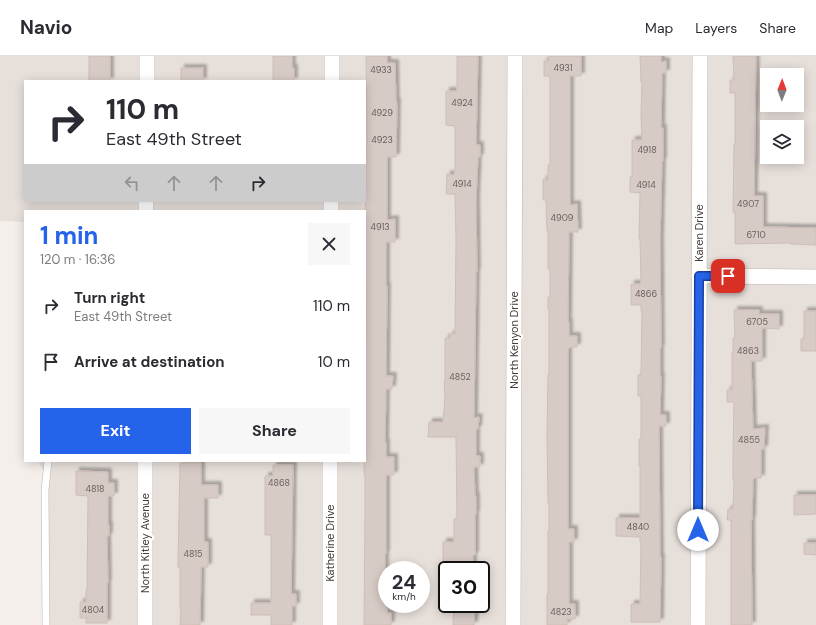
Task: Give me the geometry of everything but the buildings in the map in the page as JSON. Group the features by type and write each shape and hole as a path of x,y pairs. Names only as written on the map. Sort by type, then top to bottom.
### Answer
{"street":[{"path":"147,56 147,80"},
{"path":"332,56 332,80"},
{"name":"North Kenyon Drive","path":"513,625 515,56"},
{"name":"Karen Drive","path":"698,625 700,56"},
{"path":"699,276 816,277"},
{"name":"North Kitley Avenue","path":"144,625 145,462"},
{"name":"Katherine Drive","path":"330,462 330,625"}],"lane":[{"path":"46,625 45,490 48,462"}],"shaded area":[{"path":"0,56 816,56 816,625 45,625 46,475 39,462 366,462 366,210 24,210 24,222 0,221"}],"route":[{"path":"698,530 699,276 728,276"}]}
